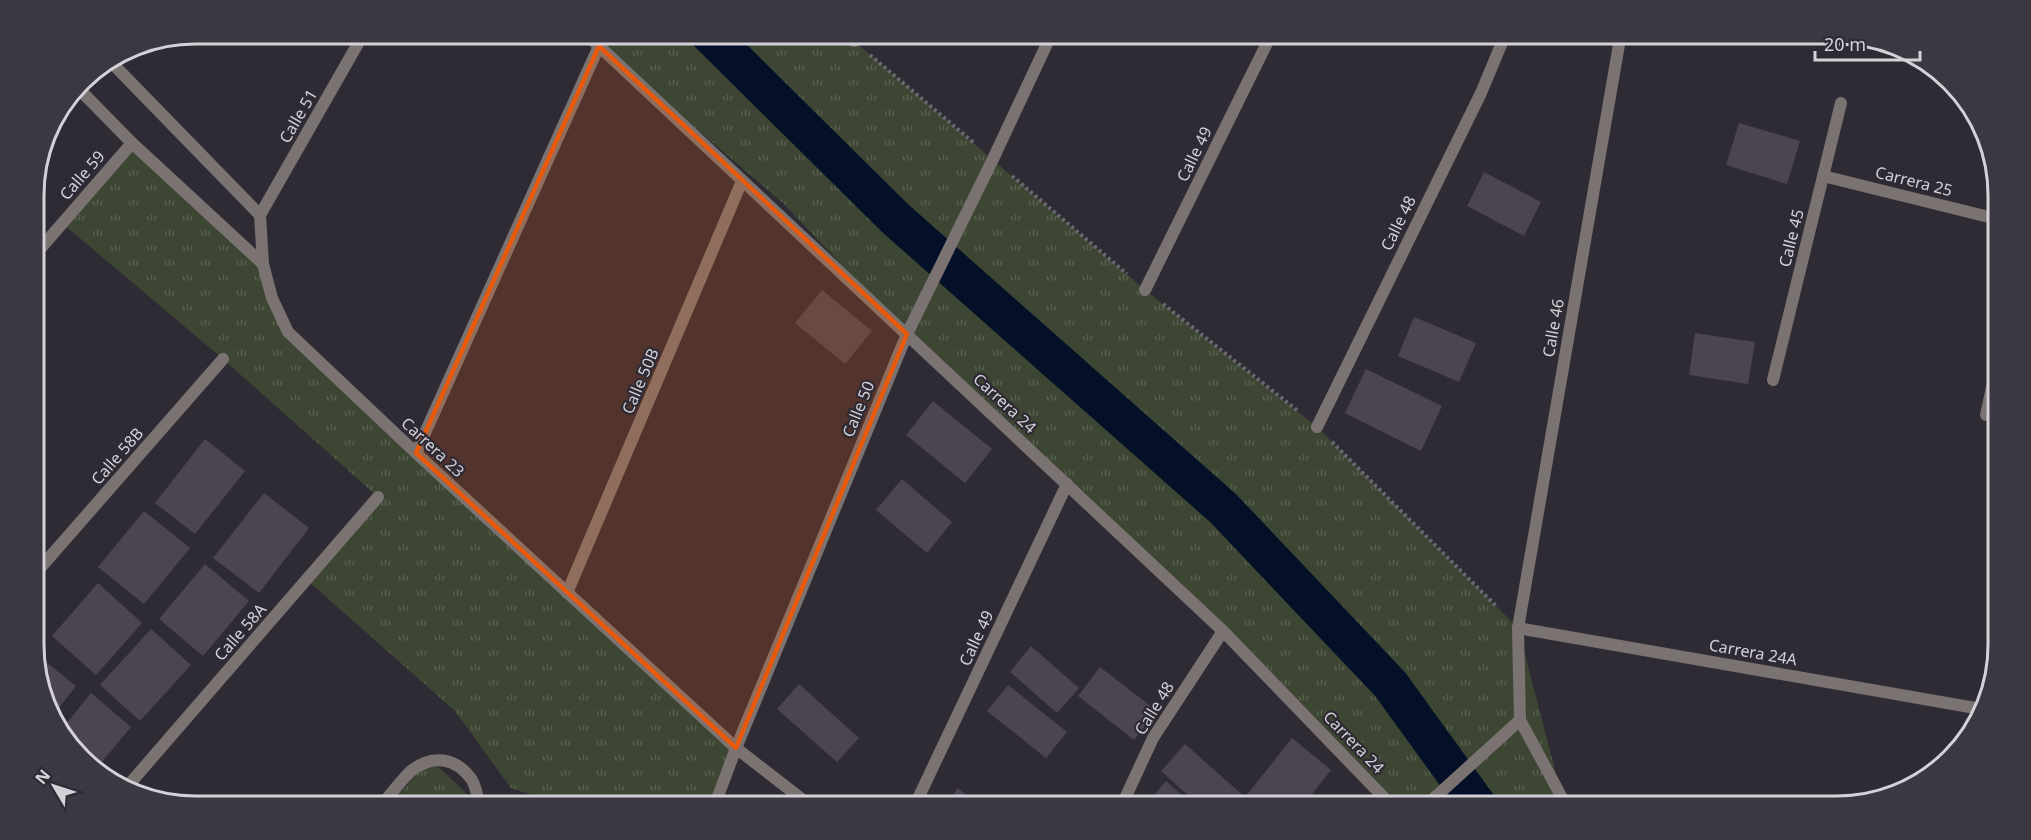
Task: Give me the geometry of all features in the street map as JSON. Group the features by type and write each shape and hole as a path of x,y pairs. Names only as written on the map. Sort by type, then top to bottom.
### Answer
{"street":[{"name":"Calle 51","path":"260,215 358,44"},
{"name":"Calle 50","path":"718,796 907,334 1047,44"},
{"name":"Calle 49","path":"1145,290 1267,44"},
{"name":"Calle 48","path":"1317,427 1481,93 1501,44"},
{"name":"Calle 46","path":"1520,720 1518,628 1619,44"},
{"path":"416,453 599,46"},
{"name":"Carrera 24","path":"599,46 1223,631 1382,796"},
{"path":"115,66 260,215"},
{"path":"83,93 132,143 263,264"},
{"name":"Calle 45","path":"1773,380 1841,103"},
{"name":"Calle 59","path":"44,244 132,143"},
{"name":"Carrera 25","path":"1823,176 1988,217"},
{"name":"Calle 50B","path":"567,593 742,181"},
{"name":"Carrera 23","path":"260,215 263,264 272,298 288,332 736,748 798,796"},
{"name":"Calle 58B","path":"44,565 223,359"},
{"path":"1986,415 1988,406"},
{"name":"Calle 49","path":"919,796 1068,484"},
{"name":"Calle 58A","path":"131,783 378,498"},
{"name":"Carrera 24A","path":"1518,628 1974,708"},
{"name":"Calle 48","path":"1126,796 1153,738 1223,631"},
{"path":"1439,796 1520,720 1562,796"},
{"path":"389,796 411,771 430,759 450,762 461,768 473,781 477,796"}],"path":[{"path":"864,44 1145,290 1317,427 1518,628"}],"highlighted area":[{"path":"599,46 907,334 736,748 416,453"}],"green space":[{"path":"598,44 858,44 1145,290 1317,427 1518,628 1562,796 1382,796 1223,631 907,334 784,204"},
{"path":"132,143 263,264 288,332 736,748 718,796 535,796 511,788 455,711 307,580 378,497 223,359 62,223"},
{"path":"430,759 469,796 398,796"}],"building":[{"path":"1739,123 1800,141 1787,184 1726,165"},
{"path":"1484,172 1541,202 1524,236 1467,206"},
{"path":"822,290 872,331 845,364 795,323"},
{"path":"1414,317 1476,343 1459,382 1398,356"},
{"path":"1695,333 1755,342 1748,384 1689,375"},
{"path":"1366,369 1442,406 1421,451 1345,413"},
{"path":"933,401 992,449 965,483 906,435"},
{"path":"205,439 245,471 195,534 155,503"},
{"path":"902,479 952,522 927,553 876,510"},
{"path":"264,493 309,528 259,593 213,558"},
{"path":"144,511 190,548 144,604 98,567"},
{"path":"205,564 249,601 203,656 159,619"},
{"path":"98,583 142,623 96,675 52,636"},
{"path":"151,629 191,665 140,721 100,685"},
{"path":"1031,646 1079,688 1057,713 1010,672"},
{"path":"45,661 76,686 58,710 51,694"},
{"path":"1100,667 1157,711 1134,740 1078,696"},
{"path":"799,684 859,738 837,762 777,709"},
{"path":"1008,685 1067,732 1046,758 987,711"},
{"path":"91,693 131,727 101,764 66,724"},
{"path":"1292,738 1331,770 1311,796 1246,796"},
{"path":"1185,744 1244,796 1189,796 1161,771"},
{"path":"1166,781 1183,796 1153,796"},
{"path":"958,788 968,796 952,796"}],"waterway":[{"path":"719,44 896,219 1223,508 1390,684 1471,796"}]}
